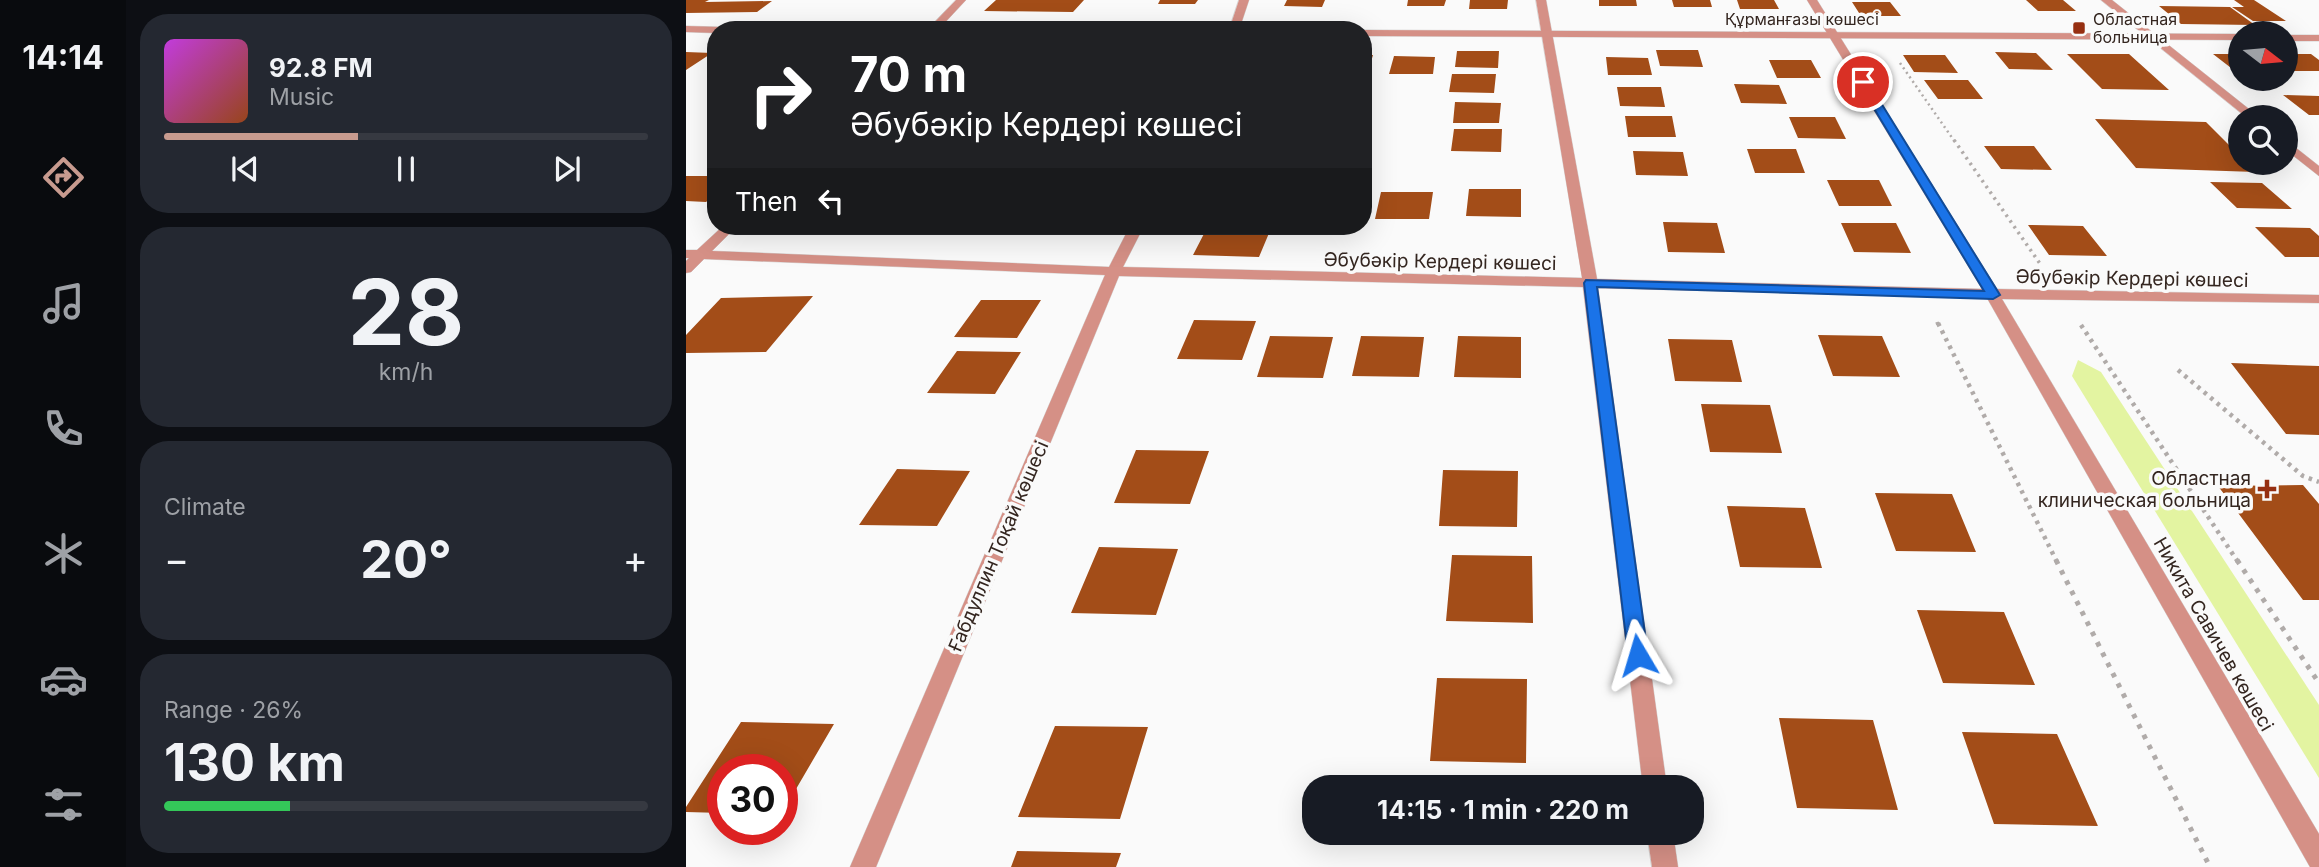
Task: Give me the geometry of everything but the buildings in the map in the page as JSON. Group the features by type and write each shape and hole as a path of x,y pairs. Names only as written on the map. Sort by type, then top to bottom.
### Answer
{"street":[{"path":"941,21 961,0"},
{"path":"1237,21 1244,0"},
{"path":"1541,0 1590,283 1653,775"},
{"name":"Никита Савичев көшесі","path":"1812,0 1993,295 2319,858"},
{"path":"2106,0 2238,105"},
{"path":"686,29 707,30"},
{"name":"Құрманғазы көшесі","path":"1372,33 2228,37"},
{"path":"2298,38 2319,38"},
{"path":"2298,154 2319,172"},
{"path":"686,268 693,255 719,235"},
{"name":"Ғабдуллин Тоқай көшесі","path":"863,867 1113,273 1132,235"},
{"name":"Әбубәкір Кердері көшесі","path":"693,255 1113,273 1590,283 2063,298 2319,299"},
{"path":"1662,845 1665,867"}],"path":[{"path":"1881,35 2063,298 2319,683"},
{"path":"1923,293 2210,867"},
{"path":"2178,370 2304,476 2319,482"}],"green space":[{"path":"2078,360 2101,372 2319,705 2319,778 2072,376"}],"place":[{"name":"Областная больница","path":"2079,28"},
{"name":"Областная клиническая больница","path":"2267,489"}],"route":[{"path":"1638,655 1590,283 1993,295 1863,82"}]}
